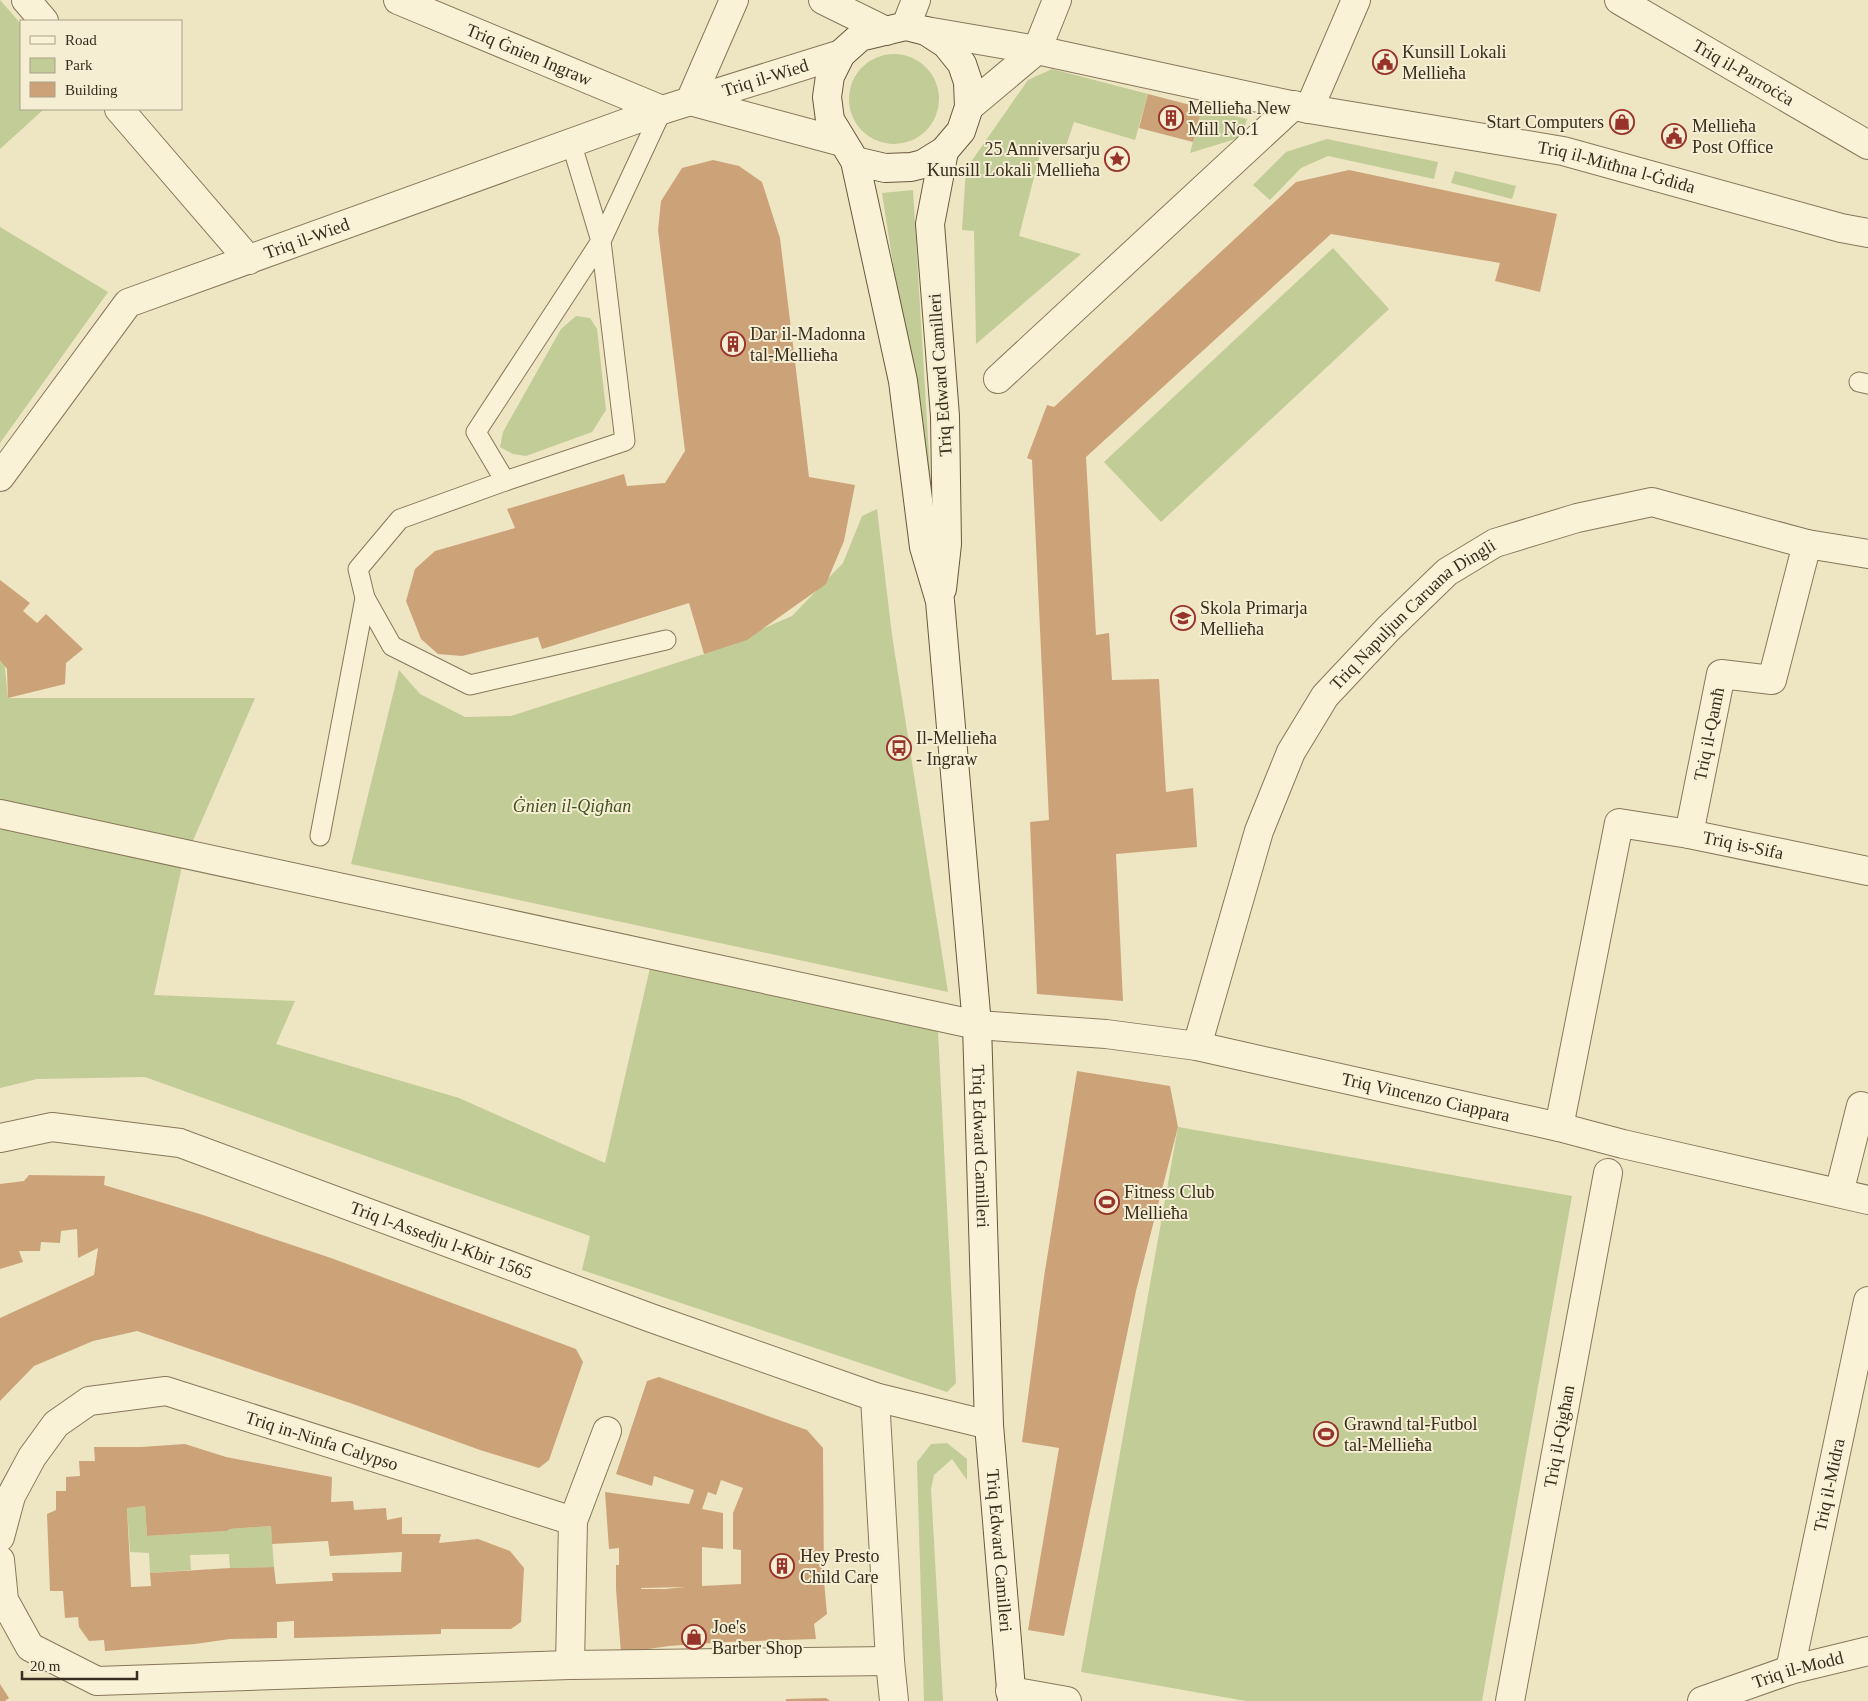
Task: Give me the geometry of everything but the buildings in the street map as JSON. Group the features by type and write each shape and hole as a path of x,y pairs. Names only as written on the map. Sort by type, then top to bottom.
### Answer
{"street":[{"path":"26,0 43,20"},
{"name":"Triq Ġnien Ingraw","path":"398,0 662,110"},
{"path":"690,102 734,0"},
{"name":"Triq il-Mitħna l-Ġdida","path":"823,0 906,30 1037,50 1301,107 1564,151 1841,228 1868,233"},
{"path":"906,30 916,0"},
{"path":"969,107 1037,50 1057,0"},
{"path":"998,379 1301,107 1356,0"},
{"name":"Triq il-Parroċċa","path":"1631,3 1868,145"},
{"path":"906,30 946,44 962,64 968,82 969,107 961,131 944,151 923,164 911,167 885,168 849,152 830,120 826,98 830,76 841,54 860,37 906,30"},
{"name":"Triq il-Wied","path":"0,477 128,303 662,110 841,54"},
{"name":"Triq il-Wied","path":"690,102 849,152"},
{"path":"120,110 249,260"},
{"name":"Triq Edward Camilleri","path":"940,601 947,544 945,416 930,224 944,151"},
{"name":"Triq Edward Camilleri","path":"849,152 902,381 924,546 940,601 977,1025 989,1425 1013,1698"},
{"name":"Triq Napuljun Caruana Dingli","path":"1197,1046 1259,831 1291,752 1325,696 1388,629 1447,572 1495,543 1577,518 1652,502 1807,544 1868,554"},
{"name":"Triq il-Qamħ","path":"1690,834 1721,674 1772,680 1807,544"},
{"name":"Triq Vincenzo Ciappara","path":"0,814 977,1025 1106,1034 1197,1046 1559,1127 1623,1144 1868,1200"},
{"name":"Triq is-Sifa","path":"1559,1127 1619,823 1690,834 1867,867"},
{"path":"1838,1193 1861,1106"},
{"name":"Triq l-Assedju l-Kbir 1565","path":"0,1138 52,1127 180,1143 642,1315 875,1397 989,1425"},
{"name":"Triq il-Qigħan","path":"1510,1701 1608,1173"},
{"name":"Triq il-Midra","path":"1790,1670 1868,1301"},
{"name":"Triq in-Ninfa Calypso","path":"0,1537 11,1496 32,1457 56,1424 88,1401 166,1391 573,1521"},
{"path":"875,1397 894,1701"},
{"path":"570,1665 573,1521 608,1431"},
{"path":"0,1560 4,1600 30,1647 97,1682 570,1665 890,1661"},
{"name":"Triq il-Modd","path":"1702,1701 1790,1670 1868,1651"},
{"path":"1013,1698 1067,1701"}],"lane":[{"path":"504,481 476,432 600,242 662,110"},
{"path":"571,142 600,242 625,441 504,481 400,519 358,569 365,598 392,646 470,685 666,640"},
{"path":"320,836 365,598"}],"green space":[{"path":"0,0 20,23 20,110 43,110 0,149"},
{"path":"894,54 911,58 926,67 935,82 939,99 935,116 926,131 911,140 894,144 877,140 862,131 853,116 849,99 853,82 862,67 877,58"},
{"path":"1052,69 1148,94 1135,140 1074,122 1065,149 1042,146 1019,236 1081,254 976,344 974,231 962,230 966,169 1028,80"},
{"path":"1202,108 1247,119 1242,137 1190,153"},
{"path":"1327,139 1438,162 1434,179 1328,156 1301,168 1270,200 1253,185 1286,152"},
{"path":"1455,171 1516,186 1512,199 1451,183"},
{"path":"913,190 933,522 882,193"},
{"path":"0,227 108,292 0,443"},
{"path":"1333,248 1389,309 1161,522 1104,462"},
{"path":"576,316 590,318 597,329 606,410 592,432 526,456 513,454 500,447 503,432 561,329"},
{"name":"Ġnien il-Qigħan","path":"877,509 892,635 948,992 351,864 399,670 420,694 465,717 511,716 704,654 792,616 843,563 862,516"},
{"path":"0,620 8,698 255,698 182,866 154,995 295,1001 276,1044 459,1098 605,1163 650,968 938,1031 956,1383 947,1392 582,1270 590,1236 145,1077 37,1079 0,1088"},
{"name":"Grawnd tal-Futbol tal-Mellieħa","path":"1178,1127 1572,1196 1482,1701 1246,1701 1081,1672"},
{"path":"947,1443 967,1459 967,1480 952,1459 934,1475 931,1489 943,1701 924,1701 917,1462 931,1444"},
{"path":"145,1506 147,1536 271,1526 274,1567 230,1568 229,1554 190,1555 191,1570 150,1573 149,1553 130,1552 127,1508"}],"place":[{"name":"Kunsill Lokali Mellieħa","path":"1385,62"},
{"name":"Mellieħa New Mill No.1","path":"1171,118"},
{"name":"Start Computers","path":"1622,122"},
{"name":"Mellieħa Post Office","path":"1674,136"},
{"name":"25 Anniversarju Kunsill Lokali Mellieħa","path":"1117,159"},
{"name":"Dar il-Madonna tal-Mellieħa","path":"733,344"},
{"name":"Skola Primarja Mellieħa","path":"1183,618"},
{"name":"Il-Mellieħa - Ingraw","path":"899,748"},
{"name":"Fitness Club Mellieħa","path":"1107,1202"},
{"name":"Grawnd tal-Futbol tal-Mellieħa","path":"1326,1434"},
{"name":"Hey Presto Child Care","path":"782,1566"},
{"name":"Joe's Barber Shop","path":"694,1637"}]}
